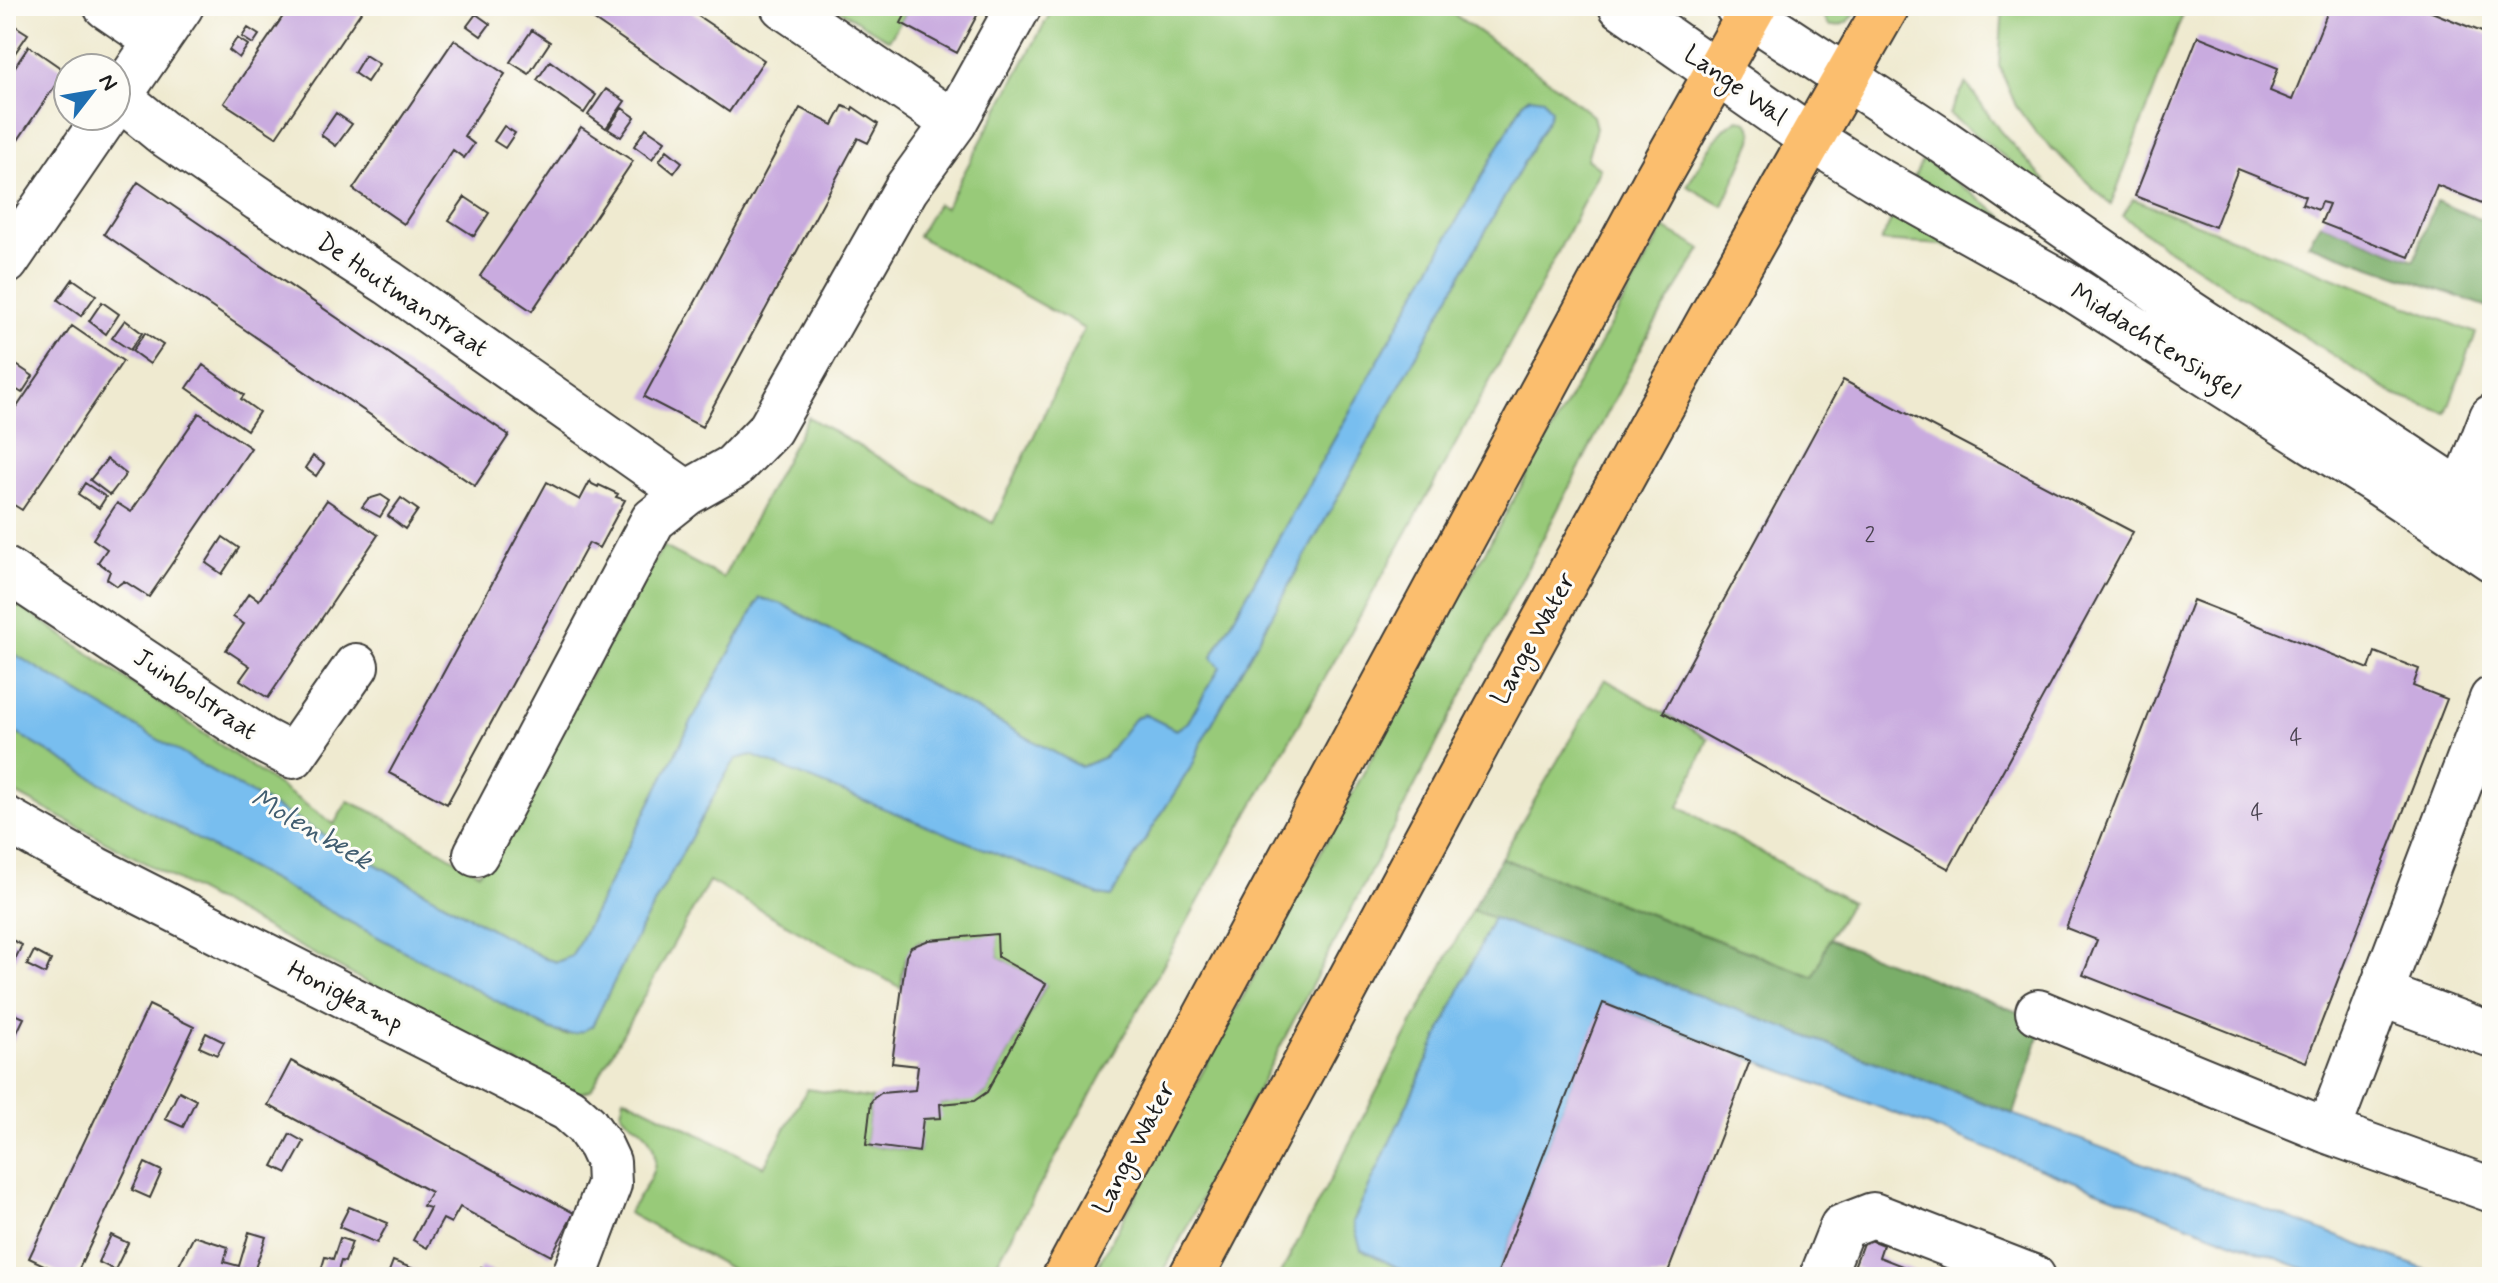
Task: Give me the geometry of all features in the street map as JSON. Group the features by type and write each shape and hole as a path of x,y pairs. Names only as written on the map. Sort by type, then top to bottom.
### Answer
{"main road":[{"name":"Lange Water","path":"1191,1277 1473,751 1810,138 1887,6"},
{"name":"Lange Water","path":"1065,1277 1716,74 1747,9"}],"street":[{"path":"106,6 157,41"},
{"path":"132,77 181,6"},
{"path":"783,6 954,123"},
{"path":"476,854 653,520 687,493 733,467 770,429 906,189 954,123 1019,6"},
{"name":"Lange Wal","path":"1621,6 1810,138"},
{"path":"1747,9 1846,77"},
{"name":"Middachtensingel","path":"1846,77 2184,309 2465,510 2492,559"},
{"name":"De Houtmanstraat","path":"132,116 389,283 687,493"},
{"path":"6,262 95,132"},
{"name":"Middachtensingel","path":"1810,138 1874,178 2465,510"},
{"path":"2465,510 2492,417"},
{"name":"Juinbolstraat","path":"6,570 262,740 293,756 356,666"},
{"path":"2328,1131 2492,699"},
{"name":"Honigkamp","path":"6,819 136,890 568,1109 586,1125 600,1145 608,1162 609,1184 574,1277"},
{"path":"2381,994 2492,1035"},
{"path":"2038,1012 2328,1131 2492,1190"},
{"path":"1822,1277 1842,1227 1873,1215 2033,1277"}],"green space":[{"path":"832,6 910,6 889,40"},
{"path":"1054,6 1442,6 1551,82 1593,116 1596,128 1587,159 1600,169 1457,441 989,1277 746,1277 628,1213 652,1174 655,1154 645,1133 621,1112 624,1097 764,1167 807,1089 874,1099 871,1102 866,1145 919,1152 920,1131 928,1111 936,1106 980,1097 987,1092 1046,985 998,957 996,935 919,942 906,957 901,988 709,881 591,1090 570,1092 6,788 6,727 214,849 549,1029 566,1035 592,1026 642,926 736,759 752,755 1099,895 1111,897 1194,762 1201,743 1549,117 1530,97 1524,101 1212,657 1220,667 1188,722 1176,730 1144,714 1134,719 1105,757 1081,767 782,604 760,598 694,717 572,956 557,962 546,959 342,845 6,649 6,596 334,824 348,801 377,814 479,873 663,546 723,578 808,417 993,523 1084,329 918,236 937,204 945,208"},
{"path":"1823,6 1863,6 1845,23 1829,26 1823,15"},
{"path":"2003,6 2186,6 2111,205 2037,134 2016,106 1999,66"},
{"path":"1966,83 2000,131 2070,208 1949,114"},
{"path":"1738,119 1751,126 1752,141 1723,206 1687,186 1715,140"},
{"path":"1926,160 2044,248 1914,177 1922,161"},
{"path":"2133,199 2476,333 2446,413 2395,395 2162,245 2123,216"},
{"path":"2436,201 2492,224 2492,297 2488,307 2308,244 2321,223 2414,260"},
{"path":"1896,210 1970,252 1942,245 1881,241"},
{"path":"1664,228 1701,249 1649,333 1161,1277 1092,1277 1400,705"},
{"path":"1605,679 1708,739 1679,807 1851,902 1829,939 1815,977 1501,858"},
{"path":"1501,858 1814,977 1829,939 2044,1022 2014,1114 1472,910"},
{"path":"1472,910 1493,918 1353,1222 1400,1270 1416,1277 1279,1277"}],"water":[{"name":"Molenbeek","path":"1530,97 1543,99 1551,110 1549,117 1201,743 1194,762 1111,897 1099,895 751,755 736,759 726,774 642,926 592,1026 581,1032 566,1034 549,1029 214,849 6,727 6,649 342,845 546,959 557,962 572,956 694,717 760,598 782,604 1081,767 1105,757 1134,719 1144,714 1176,730 1188,722 1220,667 1212,657 1524,101"},
{"path":"1493,918 2445,1277 2326,1277 1604,1003 1496,1277 1416,1277 1361,1249 1353,1222"}],"building":[{"path":"290,6 365,6 276,137 224,103"},
{"path":"574,6 683,6 764,60 729,112"},
{"path":"910,6 982,6 957,53 901,23"},
{"path":"2330,6 2410,6 2492,36 2492,207 2437,185 2409,257 2321,223 2329,204 2321,202 2318,210 2302,204 2305,196 2238,169 2215,227 2135,196 2198,36 2278,68 2270,91 2292,100"},
{"path":"476,14 490,24 481,36 467,26"},
{"path":"6,20 28,34 6,66"},
{"path":"248,28 259,35 253,44 242,37"},
{"path":"532,30 550,42 529,74 510,62"},
{"path":"237,38 248,45 239,58 229,50"},
{"path":"454,40 505,74 464,136 474,144 464,158 453,150 404,224 353,189"},
{"path":"29,46 52,62 52,90 18,140 9,133 6,138 6,80"},
{"path":"365,55 379,64 367,82 354,73"},
{"path":"550,61 596,95 584,113 537,80"},
{"path":"606,89 625,101 606,128 588,115"},
{"path":"843,106 852,110 853,107 878,124 868,143 858,138 702,427 644,397 800,108 833,125"},
{"path":"622,108 635,117 621,137 608,129"},
{"path":"336,113 352,124 336,146 321,135"},
{"path":"504,126 515,133 505,148 494,141"},
{"path":"581,127 633,161 532,311 480,276"},
{"path":"646,128 665,141 652,159 634,146"},
{"path":"667,150 682,162 674,173 659,161"},
{"path":"138,182 509,435 475,486 104,234"},
{"path":"465,197 489,213 474,236 449,220"},
{"path":"73,279 96,295 81,316 58,300"},
{"path":"102,302 119,314 106,334 89,321"},
{"path":"125,320 142,333 130,350 112,338"},
{"path":"72,326 123,361 22,510 6,500 6,423"},
{"path":"145,333 163,345 150,364 132,351"},
{"path":"15,364 33,376 22,393 6,383 6,377"},
{"path":"203,365 244,395 241,399 259,412 247,430 187,388"},
{"path":"1843,380 2133,532 1949,869 1663,712"},
{"path":"199,413 251,448 149,597 124,581 117,586 107,579 110,571 98,562 107,549 93,539 117,503 131,512"},
{"path":"313,456 324,464 316,476 305,468"},
{"path":"107,459 126,474 110,495 90,480"},
{"path":"590,481 625,500 599,548 589,543 447,804 389,773 547,482 580,500"},
{"path":"85,483 106,497 99,508 78,494"},
{"path":"381,495 390,501 380,517 362,507 368,499"},
{"path":"401,498 418,510 405,529 388,516"},
{"path":"327,500 378,535 268,698 240,680 250,666 226,650 244,624 233,617 249,593 259,600"},
{"path":"223,537 239,548 222,574 206,563"},
{"path":"2193,600 2369,669 2375,652 2419,669 2413,686 2447,699 2306,1062 2083,975 2097,940 2066,928"},
{"path":"997,934 998,957 1046,984 987,1092 974,1101 940,1104 941,1118 923,1119 919,1152 866,1145 874,1098 881,1093 915,1090 918,1066 892,1063 906,956 911,947 929,940"},
{"path":"6,937 22,945 6,978"},
{"path":"34,951 51,960 45,974 27,965"},
{"path":"1603,1003 1750,1061 1666,1277 1496,1277"},
{"path":"149,1005 194,1027 75,1277 69,1277 29,1258"},
{"path":"6,1010 24,1018 11,1045 6,1043"},
{"path":"206,1033 224,1042 217,1055 199,1047"},
{"path":"291,1061 574,1213 551,1256 460,1207 451,1223 443,1219 427,1248 413,1240 430,1208 423,1206 431,1192 268,1105"},
{"path":"179,1091 196,1100 183,1127 165,1119"},
{"path":"290,1134 304,1142 287,1173 273,1166"},
{"path":"145,1163 162,1171 150,1198 132,1190"},
{"path":"349,1207 388,1223 377,1243 339,1227"},
{"path":"249,1232 266,1237 254,1271 263,1274 262,1277 245,1277 245,1268 242,1277 173,1277 194,1236 228,1247 224,1262 239,1266"},
{"path":"111,1235 128,1243 115,1270 98,1262"},
{"path":"340,1238 352,1242 345,1262 341,1261 336,1277 319,1277 325,1257 333,1259"},
{"path":"1865,1238 1883,1245 1879,1257 1930,1277 1868,1277 1869,1273 1854,1267"},
{"path":"393,1261 435,1277 387,1277"},
{"path":"481,1267 497,1274 496,1277 476,1277"}]}
